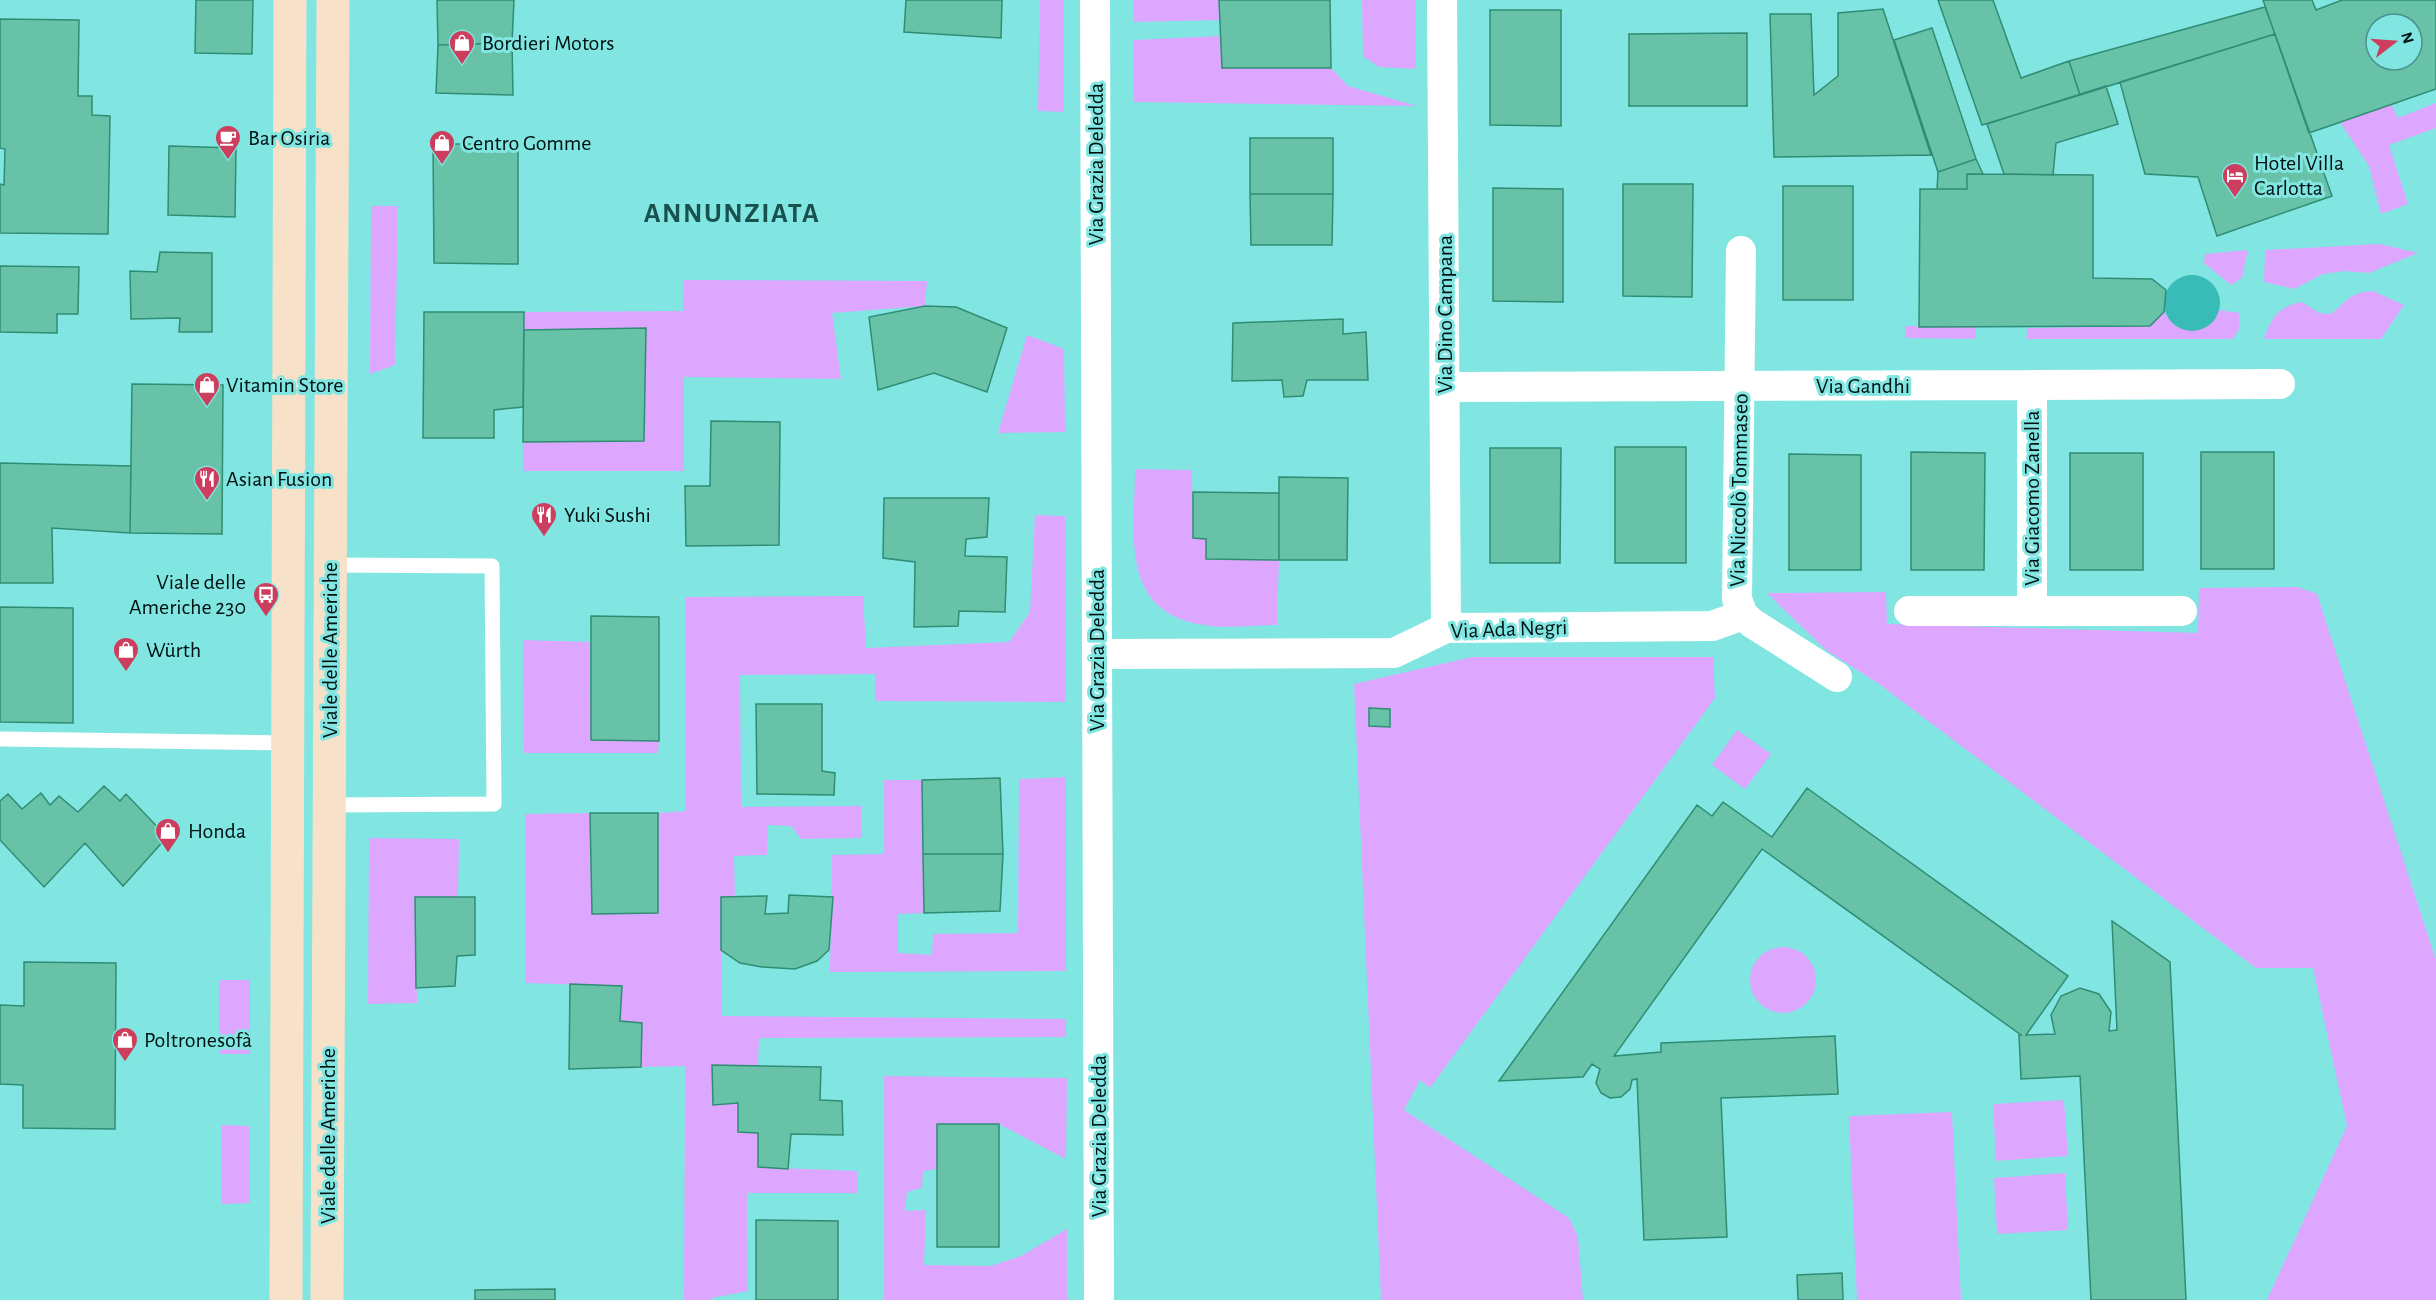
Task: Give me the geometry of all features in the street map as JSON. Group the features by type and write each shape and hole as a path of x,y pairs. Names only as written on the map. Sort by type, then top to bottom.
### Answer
{"main road":[{"name":"Viale delle Americhe","path":"286,1300 290,0"},
{"name":"Viale delle Americhe","path":"327,1300 333,0"}],"street":[{"name":"Via Grazia Deledda","path":"1095,0 1099,1300"},
{"name":"Via Dino Campana","path":"1442,0 1446,628"},
{"name":"Via Niccolò Tommaseo","path":"1741,251 1737,599 1743,615 1752,623 1837,677"},
{"name":"Via Gandhi","path":"1446,387 2280,384"},
{"name":"Via Giacomo Zanella","path":"2032,385 2032,611"},
{"path":"1908,611 2182,611"},
{"name":"Via Ada Negri","path":"1098,654 1394,652 1446,628 1712,626 1743,615"}],"lane":[{"path":"329,805 494,804 492,566 330,565"},
{"path":"0,739 287,743"}],"shaded area":[{"path":"1040,0 1064,0 1064,112 1038,111"},
{"path":"1134,0 1219,0 1220,20 1134,22"},
{"path":"1362,0 1416,0 1416,69 1379,67 1363,56"},
{"path":"1221,36 1222,68 1331,68 1348,86 1417,106 1134,102 1134,40"},
{"path":"2436,103 2436,128 2389,145 2408,204 2381,214 2369,166 2340,122 2391,104 2398,118"},
{"path":"371,206 398,206 395,365 370,374"},
{"path":"2380,244 2418,253 2369,273 2344,271 2323,274 2294,289 2264,282 2265,250"},
{"path":"2248,250 2242,278 2231,285 2204,263 2205,254"},
{"path":"684,280 927,281 925,306 832,313 841,379 684,377 684,471 523,471 523,442 644,441 646,328 524,330 524,312 683,311"},
{"path":"2373,291 2404,305 2381,339 2264,339 2273,319 2287,306 2302,302 2319,313 2331,314 2353,295"},
{"path":"2219,310 2239,313 2239,329 2233,339 2026,339 2028,328 2150,326 2164,312 2174,325 2211,324"},
{"path":"1905,326 1976,327 1976,339 1906,338"},
{"path":"1027,335 1064,349 1065,432 998,433"},
{"path":"1135,469 1192,470 1193,538 1206,539 1206,559 1279,560 1277,625 1231,627 1204,625 1176,617 1157,604 1144,587 1137,566 1134,543"},
{"path":"1035,515 1065,516 1065,702 875,701 875,674 740,675 741,807 861,806 862,838 801,839 791,826 768,825 767,855 734,856 735,897 721,898 721,1016 1066,1019 1066,1037 759,1038 758,1066 712,1065 713,1105 738,1103 738,1132 758,1133 758,1167 857,1171 858,1193 747,1193 748,1291 712,1298 712,1300 684,1300 685,1066 641,1067 642,1023 620,1021 622,986 525,983 525,814 590,813 592,913 658,913 658,813 686,811 686,597 863,596 866,648 1009,642 1030,612"},
{"path":"2298,587 2317,594 2436,960 2436,1300 2267,1300 2347,1126 2313,968 2256,968 1879,684 1826,650 1767,593 1886,592 1887,624 2198,633 2199,588"},
{"path":"523,640 590,642 591,740 659,741 658,753 524,753"},
{"path":"1472,657 1713,657 1715,698 1430,1088 1420,1080 1404,1110 1569,1218 1578,1237 1583,1300 1381,1300 1354,684"},
{"path":"1737,730 1771,754 1745,789 1712,765"},
{"path":"1066,777 1066,971 830,972 832,855 884,854 884,780 922,780 924,913 898,914 898,953 932,955 933,934 1018,933 1019,779"},
{"path":"369,838 459,839 458,897 415,898 417,1003 368,1004"},
{"path":"1776,947 1790,947 1802,952 1811,961 1816,980 1814,993 1807,1004 1790,1013 1776,1013 1764,1008 1755,999 1750,987 1750,973 1755,961 1764,952"},
{"path":"219,980 250,980 250,1054 219,1054"},
{"path":"884,1076 1067,1078 1066,1159 999,1124 937,1124 937,1169 923,1171 922,1188 907,1192 905,1211 926,1210 924,1265 991,1266 1021,1256 1067,1229 1067,1300 884,1300"},
{"path":"2064,1100 2068,1156 1996,1161 1993,1104"},
{"path":"1952,1112 1961,1300 1857,1300 1849,1116"},
{"path":"222,1125 249,1126 250,1203 222,1204"},
{"path":"2065,1173 2068,1230 1997,1234 1994,1178"}],"water":[{"path":"2192,275 2203,277 2212,283 2218,292 2220,303 2218,314 2212,323 2203,329 2192,331 2181,329 2172,323 2166,314 2164,303 2166,292 2172,283 2181,277"}],"building":[{"path":"196,0 253,0 252,54 195,53"},
{"path":"437,0 514,0 512,43 438,45"},
{"path":"906,0 1002,0 1001,38 904,32"},
{"path":"1219,0 1330,0 1331,68 1222,68"},
{"path":"1938,0 1993,0 2021,78 2069,61 2080,95 1982,125"},
{"path":"2263,0 2312,0 2316,10 2342,0 2436,0 2436,89 2309,133"},
{"path":"2265,7 2275,34 2080,95 2069,61"},
{"path":"1883,9 1931,155 1774,157 1770,14 1811,14 1814,95 1838,76 1838,13"},
{"path":"1490,10 1561,10 1561,126 1490,125"},
{"path":"0,19 79,20 78,96 92,96 92,115 110,116 108,234 0,233 0,184 4,185 5,149 0,148"},
{"path":"1932,28 1976,159 1938,172 1894,40"},
{"path":"1747,33 1747,106 1629,106 1629,34"},
{"path":"2275,34 2332,196 2217,236 2198,177 2145,174 2120,82"},
{"path":"512,43 513,95 436,93 438,45"},
{"path":"2106,86 2118,124 2056,143 2053,175 2004,174 1987,124"},
{"path":"1250,138 1333,138 1333,194 1250,194"},
{"path":"433,144 518,144 518,264 434,263"},
{"path":"169,146 236,148 235,217 168,215"},
{"path":"1976,159 1983,174 1967,174 1967,189 1937,189 1938,172"},
{"path":"1967,174 2093,175 2093,278 2152,279 2166,290 2164,312 2150,326 1919,327 1920,189 1967,189"},
{"path":"1623,184 1693,184 1692,297 1623,296"},
{"path":"1783,186 1853,186 1853,300 1783,300"},
{"path":"1493,188 1563,189 1563,302 1493,301"},
{"path":"1250,194 1333,194 1332,245 1251,245"},
{"path":"160,252 212,253 212,332 179,332 180,318 131,319 130,271 157,272"},
{"path":"0,266 79,267 78,314 57,314 57,333 0,332"},
{"path":"925,306 956,307 1007,328 987,392 934,373 878,390 869,317"},
{"path":"424,312 524,312 523,407 494,410 494,438 423,438"},
{"path":"1343,319 1343,334 1366,332 1368,380 1307,380 1303,396 1284,397 1282,380 1232,381 1233,323"},
{"path":"646,328 644,441 523,442 524,330"},
{"path":"132,384 223,385 222,534 130,533"},
{"path":"711,421 780,422 779,545 686,546 685,486 710,486"},
{"path":"1615,447 1686,447 1686,563 1615,563"},
{"path":"1490,448 1561,448 1560,563 1490,563"},
{"path":"1911,452 1985,453 1984,570 1911,570"},
{"path":"2201,452 2274,452 2274,569 2201,569"},
{"path":"2070,453 2143,453 2143,570 2070,570"},
{"path":"1789,454 1861,455 1861,570 1789,570"},
{"path":"0,463 131,466 130,533 52,528 53,583 0,583"},
{"path":"1279,477 1348,478 1347,560 1279,560"},
{"path":"1193,492 1279,493 1279,560 1206,559 1206,539 1193,538"},
{"path":"884,498 989,498 987,537 966,539 965,556 1007,557 1005,612 959,611 958,626 914,627 915,562 883,558"},
{"path":"0,607 73,608 73,723 0,722"},
{"path":"591,616 659,617 659,741 591,740"},
{"path":"756,704 822,704 822,771 835,773 834,795 757,794"},
{"path":"1369,708 1390,709 1390,727 1369,726"},
{"path":"1000,778 1003,854 923,854 922,780"},
{"path":"104,786 120,801 126,794 167,837 123,886 85,843 44,887 0,840 0,801 8,794 22,809 41,793 50,805 59,796 78,812"},
{"path":"1807,788 2068,976 2026,1035 2055,1034 2051,1015 2061,996 2080,988 2099,994 2111,1012 2109,1031 2117,1030 2112,921 2170,962 2186,1300 2091,1300 2080,1076 2021,1079 2019,1035 2021,1035 1762,849 1614,1056 1661,1052 1661,1043 1835,1036 1838,1094 1721,1098 1727,1237 1644,1240 1637,1079 1632,1080 1630,1089 1621,1097 1610,1098 1601,1093 1596,1083 1600,1069 1592,1064 1583,1077 1499,1081 1697,805 1712,816 1723,802 1772,837"},
{"path":"590,813 658,813 658,913 592,914"},
{"path":"923,854 1003,854 1000,911 924,913"},
{"path":"789,895 833,897 829,950 817,961 795,969 762,967 740,963 721,950 721,897 767,896 765,914 788,913"},
{"path":"415,897 475,897 475,955 457,956 455,986 416,988"},
{"path":"24,962 116,963 115,1129 23,1128 23,1085 0,1084 0,1005 24,1006"},
{"path":"570,984 622,986 620,1021 642,1023 641,1067 569,1069"},
{"path":"712,1065 821,1067 820,1100 842,1101 843,1135 791,1134 788,1169 758,1167 758,1133 738,1132 738,1103 713,1105"},
{"path":"937,1124 999,1124 999,1247 937,1247"},
{"path":"756,1220 838,1221 838,1300 756,1300"},
{"path":"1842,1273 1843,1300 1798,1300 1797,1275"},
{"path":"555,1289 555,1300 475,1300 475,1290"}],"place":[{"name":"Bordieri Motors","path":"462,66"},
{"name":"Bar Osiria","path":"228,161"},
{"name":"Centro Gomme","path":"442,166"},
{"name":"Hotel Villa Carlotta","path":"2235,199"},
{"name":"Vitamin Store","path":"207,408"},
{"name":"Asian Fusion","path":"207,502"},
{"name":"Yuki Sushi","path":"544,538"},
{"name":"Viale delle Americhe 230","path":"266,618"},
{"name":"Würth","path":"126,673"},
{"name":"Honda","path":"168,854"},
{"name":"Poltronesofà","path":"125,1063"}],"district":[{"name":"ANNUNZIATA","path":"732,214"}]}
